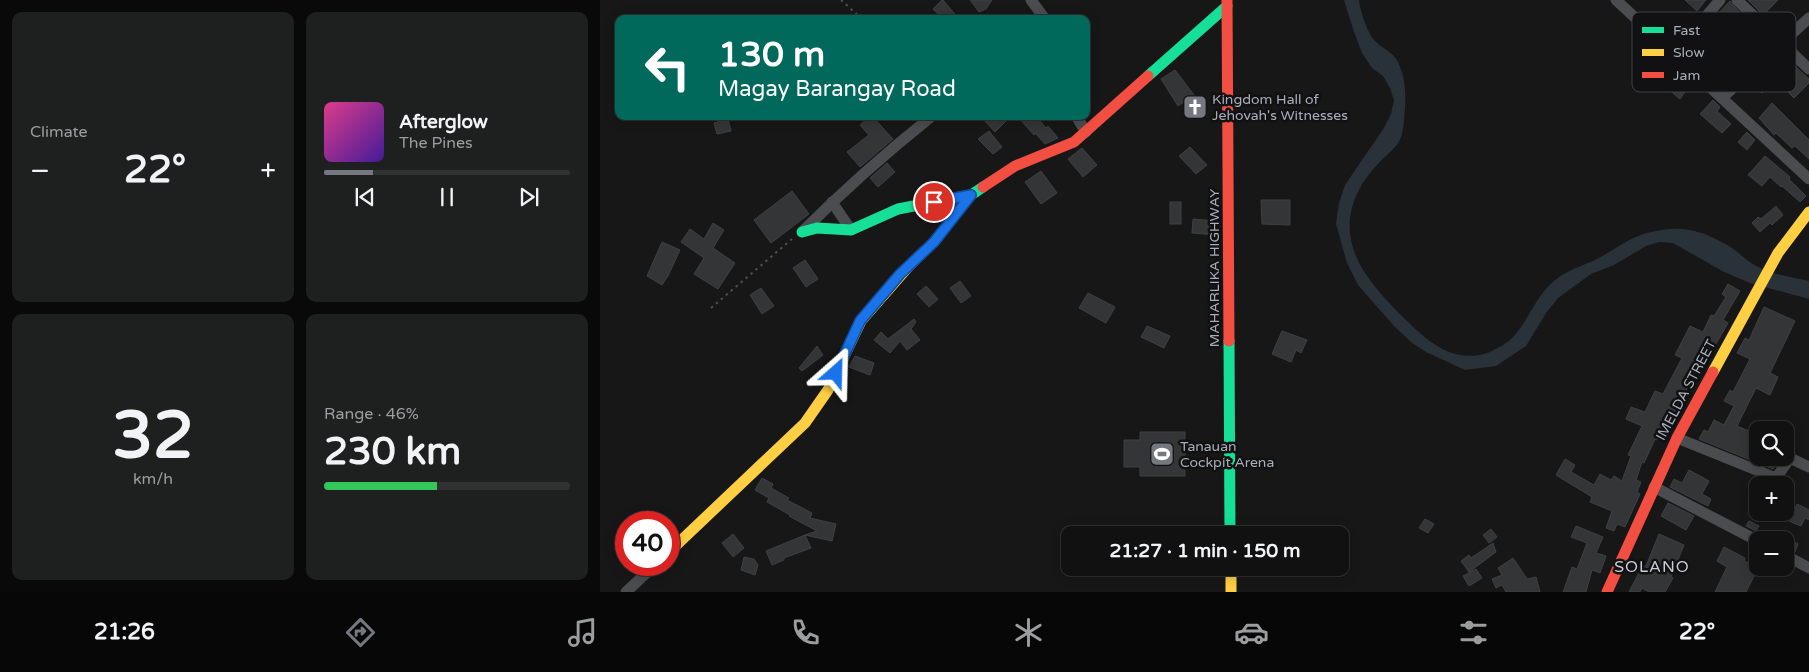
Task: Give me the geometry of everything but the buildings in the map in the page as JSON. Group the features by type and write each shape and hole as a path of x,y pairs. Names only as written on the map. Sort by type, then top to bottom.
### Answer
{"main road":[{"path":"680,542 805,423 828,390 860,321 900,274 934,242 971,195 1015,166 1074,142 1227,3"},
{"name":"MAHARLIKA HIGHWAY","path":"1227,3 1230,526"},
{"path":"802,232 817,228 851,230 898,209 971,195"},
{"name":"IMELDA STREET","path":"1607,592 1677,438 1778,253 1809,212"},
{"path":"1231,576 1231,592"}],"street":[{"path":"1031,0 1042,15"},
{"path":"1617,0 1632,14"},
{"path":"1710,12 1720,0"},
{"path":"1737,0 1750,12"},
{"path":"1796,30 1809,18"},
{"path":"1796,56 1809,69"},
{"path":"1715,92 1809,179"},
{"path":"1722,98 1729,92"},
{"path":"802,232 893,147 927,120"},
{"path":"1078,120 1086,132"},
{"path":"832,202 851,230"},
{"path":"1677,438 1776,478 1790,458 1809,467"},
{"path":"1654,487 1749,536"},
{"path":"1794,560 1809,568"},
{"path":"626,592 643,576"}],"path":[{"path":"841,0 858,15"},
{"path":"711,308 780,248 802,232"}],"shaded area":[{"path":"1344,0 1359,0 1364,21 1371,36 1393,55 1398,62 1404,79 1405,96 1403,127 1399,141 1365,179 1355,198 1350,219 1351,240 1359,262 1372,283 1405,319 1433,343 1454,354 1465,356 1490,352 1514,336 1542,294 1559,277 1639,236 1666,229 1685,229 1703,234 1729,246 1752,264 1762,269 1809,281 1809,299 1750,283 1724,272 1673,243 1659,242 1646,246 1614,265 1591,274 1558,298 1546,313 1526,346 1496,366 1465,370 1426,352 1411,342 1394,326 1358,285 1347,263 1336,224 1339,203 1345,185 1384,128 1391,114 1394,100 1383,76 1372,68 1362,53"}],"traffic: fast":[{"path":"1148,76 1227,6"},
{"path":"802,232 817,228 851,230 898,209 971,195 983,187"},
{"path":"1229,341 1230,526"}],"traffic: slow":[{"path":"1713,372 1778,253 1809,212"},
{"path":"680,542 805,423 828,390 861,321 909,266"},
{"path":"1231,576 1231,592"}],"traffic: jam":[{"path":"1227,0 1229,341"},
{"path":"983,187 1015,166 1074,142 1148,76"},
{"path":"909,266 934,242 971,195"},
{"path":"1607,592 1677,438 1713,372"}],"place":[{"name":"Kingdom Hall of Jehovah's Witnesses","path":"1195,107"},
{"name":"Tanauan Cockpit Arena","path":"1162,454"}],"district":[{"name":"SOLANO","path":"1652,567"}],"route":[{"path":"836,373 860,321 900,274 934,242 971,195 934,202"}]}
